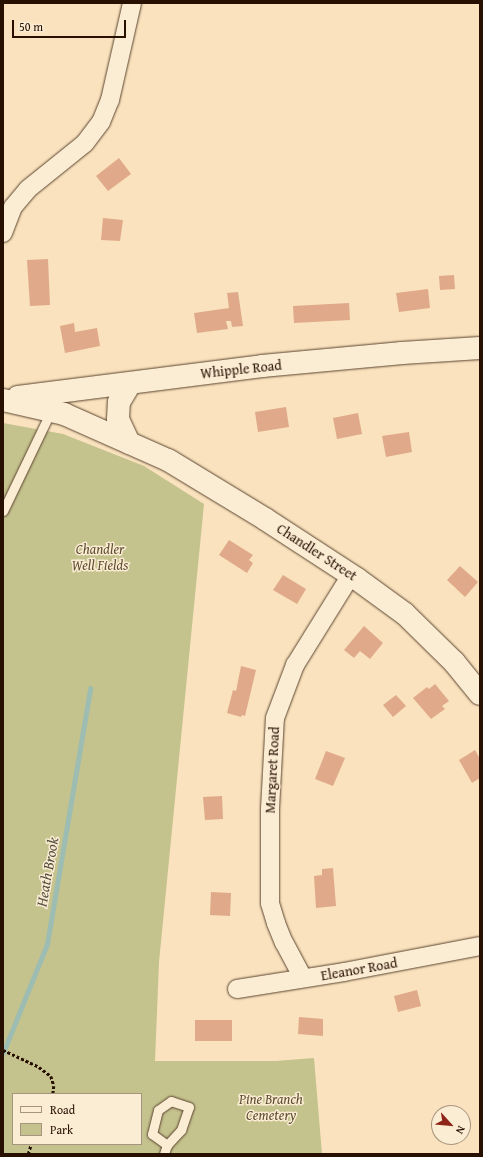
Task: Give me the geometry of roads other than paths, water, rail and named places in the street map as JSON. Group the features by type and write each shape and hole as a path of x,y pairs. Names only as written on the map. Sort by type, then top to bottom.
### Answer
{"main road":[{"name":"Whipple Road","path":"3,399 130,384 183,375 402,353 480,348"},
{"path":"129,443 118,419 119,402 130,384"},
{"name":"Chandler Street","path":"3,399 64,414 168,460 265,519 384,597 429,636 454,662 480,694"}],"street":[{"path":"3,233 13,207 28,189 85,143 101,122 110,100 132,3"},
{"name":"Margaret Road","path":"303,978 284,943 270,902 270,808 275,718 295,665 351,575"},
{"name":"Eleanor Road","path":"237,989 480,946"}],"lane":[{"path":"3,511 52,411"},
{"path":"172,1101 189,1107 181,1130 165,1150 152,1134 158,1110 172,1101"}],"waterway":[{"name":"Heath Brook","path":"3,1053 47,944 90,689"}],"park label":[{"name":"Chandler Well Fields","path":"100,558"},
{"name":"Pine Branch Cemetery","path":"271,1108"}]}
